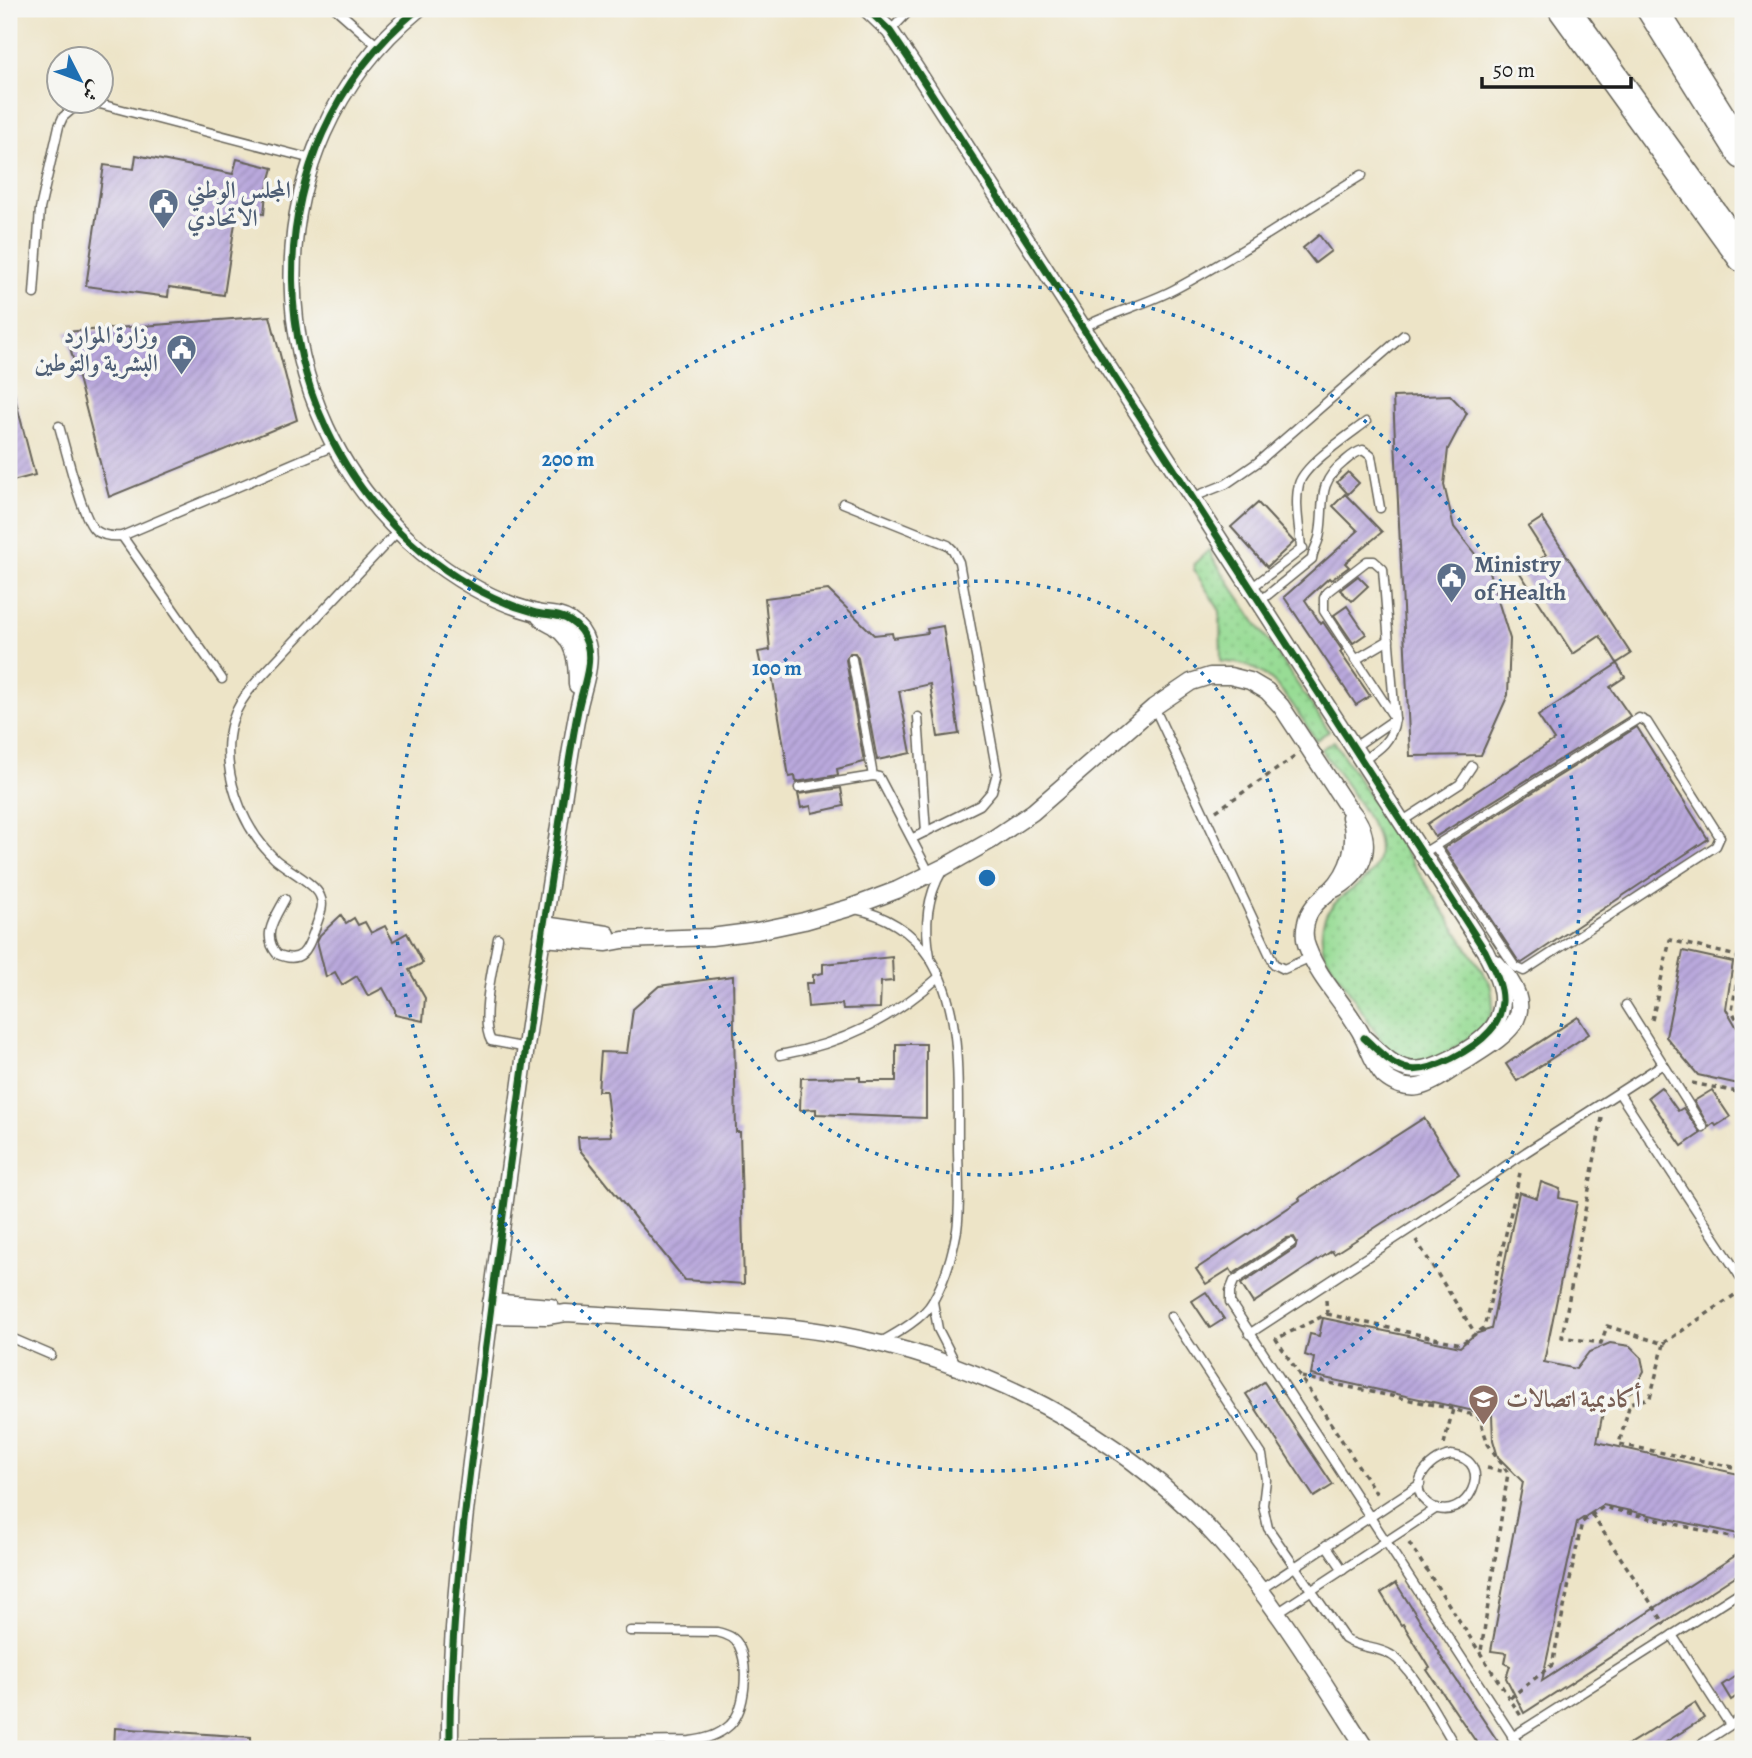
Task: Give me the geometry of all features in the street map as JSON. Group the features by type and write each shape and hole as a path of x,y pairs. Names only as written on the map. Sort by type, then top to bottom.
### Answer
{"highway":[{"path":"1564,9 1743,257"},
{"path":"1652,9 1743,154"}],"street":[{"path":"418,9 378,46 351,81 329,118 301,194 294,230 291,268 297,341 306,377 335,445 354,476 399,530 448,571 506,602 537,614 562,617 571,621 584,637 589,657 577,711 543,931 491,1309 455,1600 450,1746"},
{"path":"543,931 603,933 623,940 710,937 757,931 849,908 937,871 990,841 1033,812 1154,708 1191,682 1210,676 1240,678 1267,691 1281,706 1364,831 1366,846 1355,876 1343,886 1328,892 1311,910 1304,934 1311,957 1364,1038 1372,1058 1385,1076 1410,1088 1427,1085 1463,1056 1504,1037 1515,1023 1519,1004 1513,984 1429,850 1401,822 890,32 867,9"},
{"path":"491,1309 548,1306 566,1313 769,1326 833,1333 956,1365 1037,1402 1071,1420 1125,1456 1174,1496 1201,1523 1277,1613 1366,1749"}],"lane":[{"path":"337,9 378,46"},
{"path":"890,32 911,9"},
{"path":"34,294 36,237 47,172 63,117 77,105 96,103 312,159"},
{"path":"1082,328 1117,311 1154,299 1189,281 1362,175"},
{"path":"1191,499 1226,484 1258,462 1405,335"},
{"path":"1301,549 1298,492 1301,478 1366,422"},
{"path":"59,426 89,522 103,535 122,536 335,445"},
{"path":"1254,596 1309,562 1320,537 1322,494 1326,483 1340,465 1358,451 1363,450 1371,456 1380,508"},
{"path":"843,503 948,545 959,562 997,774 992,791 980,805 912,838"},
{"path":"285,899 269,931 268,939 276,954 293,958 301,955 311,941 322,898 312,886 272,856 247,822 232,782 229,740 232,723 237,708 257,681 399,530"},
{"path":"122,536 222,679"},
{"path":"1254,596 1301,549 1312,550"},
{"path":"1358,755 1387,742 1395,719 1383,569 1374,561 1367,561 1327,592 1323,604 1327,617 1395,719"},
{"path":"1355,660 1389,640"},
{"path":"852,659 873,776"},
{"path":"1154,708 1273,964 1284,969 1311,957"},
{"path":"918,717 926,832"},
{"path":"1429,850 1639,718 1647,722 1720,837 1719,844 1528,969 1517,970 1485,941"},
{"path":"1358,755 1395,719"},
{"path":"1401,822 1460,785 1472,766"},
{"path":"799,788 873,776 882,779 912,838 937,871 927,918 930,959"},
{"path":"849,908 876,915 901,928 917,942 930,959 939,977 951,1016 957,1056 958,1214 949,1260 933,1302 908,1325 879,1343"},
{"path":"498,938 488,1005 487,1033 491,1041 527,1048"},
{"path":"780,1055 818,1047 854,1035 899,1010 939,977"},
{"path":"1626,1005 1703,1127"},
{"path":"1249,1334 1663,1064"},
{"path":"1619,1093 1743,1281"},
{"path":"1291,1243 1234,1281 1230,1302 1521,1749"},
{"path":"933,1302 943,1341 956,1365"},
{"path":"1171,1316 1262,1455 1266,1480 1263,1505 1268,1528 1345,1639 1354,1645 1384,1651 1401,1662 1457,1749"},
{"path":"9,1337 51,1355"},
{"path":"1277,1613 1437,1508 1454,1507 1470,1496 1476,1480 1471,1464 1459,1455 1441,1456 1426,1468 1420,1484 1424,1499 1437,1508"},
{"path":"1260,1590 1420,1484"},
{"path":"1326,1545 1343,1570"},
{"path":"1512,1737 1743,1590"},
{"path":"450,1746 690,1741 720,1733 732,1723 740,1710 744,1695 742,1656 734,1639 717,1632 630,1631"},
{"path":"1672,1635 1731,1726"},
{"path":"1694,1749 1743,1717"}],"path":[{"path":"1205,818 1308,748"},
{"path":"1648,1040 1670,940 1737,956 1739,968 1732,1011 1743,1026"},
{"path":"1673,1080 1743,1093"},
{"path":"1605,1102 1562,1337 1601,1343 1607,1326 1664,1344"},
{"path":"1327,1314 1461,1343 1484,1328 1525,1152"},
{"path":"1410,1230 1475,1333"},
{"path":"1743,1289 1664,1344 1650,1398 1630,1403 1619,1444 1743,1469"},
{"path":"1301,1377 1453,1409 1479,1417 1488,1444 1508,1473 1480,1653"},
{"path":"1441,1456 1453,1409"},
{"path":"1471,1464 1508,1473"},
{"path":"1510,1698 1552,1665 1582,1521 1603,1507 1743,1540"},
{"path":"1592,1515 1672,1635"}],"green space":[{"path":"1210,549 1212,557 1329,731 1316,740 1288,699 1267,677 1239,664 1221,662 1220,611 1194,570 1194,564"},
{"path":"1334,741 1490,983 1492,1011 1482,1027 1463,1042 1432,1059 1414,1061 1387,1049 1324,953 1322,930 1327,914 1336,902 1371,873 1378,859 1375,832 1321,749"}],"building":[{"name":"المجلس الوطني الاتحادي","path":"136,155 233,174 237,159 273,168 264,214 237,210 224,295 169,287 168,297 86,286 104,165 134,169"},
{"path":"1319,235 1331,251 1315,263 1303,248"},
{"name":"وزارة الموارد البشرية والتوطين","path":"270,316 297,420 109,497 66,332"},
{"path":"9,394 14,394 35,475 9,482"},
{"name":"Ministry of Health","path":"1450,395 1467,413 1448,449 1444,485 1454,527 1489,572 1510,639 1508,695 1481,755 1410,756 1393,397"},
{"path":"1348,472 1359,483 1348,494 1337,482"},
{"path":"1345,494 1382,532 1345,563 1349,567 1331,580 1329,578 1305,600 1342,650 1340,652 1370,696 1356,705 1284,597 1358,531 1333,506"},
{"path":"1258,503 1294,542 1267,567 1231,527"},
{"path":"1542,518 1631,654 1617,663 1600,636 1573,654 1520,573 1546,555 1528,527"},
{"path":"1358,576 1368,586 1352,601 1340,590"},
{"path":"828,590 874,635 892,633 893,638 928,633 927,629 943,626 959,734 938,737 930,684 899,691 911,753 877,760 858,658 855,653 850,653 846,660 864,762 837,769 838,775 796,782 795,776 789,777 771,669 762,671 758,652 770,650 765,598"},
{"path":"1347,606 1366,634 1353,643 1334,615"},
{"path":"1617,664 1625,677 1610,687 1630,716 1435,837 1427,824 1554,740 1538,716"},
{"path":"1637,727 1708,839 1522,963 1519,962 1444,848"},
{"path":"841,788 844,806 812,813 811,806 801,808 798,794"},
{"path":"341,915 346,923 354,918 358,925 365,922 371,933 385,926 393,941 407,933 423,963 409,970 425,998 423,1021 395,1015 383,988 368,996 357,976 342,985 335,972 326,977 317,941"},
{"path":"1683,951 1733,962 1726,1009 1743,1038 1743,1085 1698,1075 1666,1037"},
{"path":"892,957 893,981 881,982 880,1008 843,1009 842,1004 808,1007 806,983 813,983 813,975 823,973 823,964"},
{"path":"733,976 736,1132 740,1132 744,1284 685,1280 579,1149 578,1137 611,1136 606,1091 598,1091 601,1052 627,1053 633,1009 659,986"},
{"path":"1578,1017 1589,1034 1517,1081 1506,1064"},
{"path":"896,1044 926,1044 926,1118 816,1114 816,1109 800,1110 801,1078 860,1077 860,1081 896,1081"},
{"path":"1661,1087 1678,1111 1683,1108 1701,1133 1682,1146 1648,1097"},
{"path":"1712,1090 1730,1117 1716,1126 1714,1123 1709,1127 1694,1101"},
{"path":"1424,1118 1459,1174 1334,1254 1332,1251 1253,1303 1241,1284 1295,1248 1297,1242 1294,1237 1287,1238 1233,1274 1230,1269 1206,1284 1196,1269 1300,1200 1299,1198"},
{"path":"1541,1182 1560,1189 1559,1198 1577,1202 1544,1362 1576,1369 1589,1352 1610,1343 1630,1346 1641,1357 1644,1371 1633,1390 1616,1401 1605,1402 1597,1442 1743,1475 1743,1535 1603,1505 1577,1522 1542,1681 1738,1554 1743,1563 1743,1571 1524,1713 1506,1678 1510,1666 1505,1663 1507,1653 1491,1651 1523,1482 1498,1457 1493,1440 1492,1415 1311,1375 1314,1358 1305,1355 1310,1334 1319,1336 1323,1318 1460,1347 1475,1334 1491,1329 1519,1192 1537,1198"},
{"path":"1206,1292 1224,1319 1210,1328 1192,1301"},
{"path":"1264,1382 1333,1485 1314,1497 1246,1394"},
{"path":"1396,1583 1439,1654 1503,1749 1481,1749 1427,1670 1430,1668 1381,1593"},
{"path":"1743,1671 1743,1692 1731,1700 1722,1685"},
{"path":"1695,1703 1704,1718 1655,1749 1621,1749"},
{"path":"115,1728 251,1737 251,1749 114,1749"}],"cycle path":[{"path":"418,9 362,67 323,133 300,205 292,280 301,356 326,428 366,494 422,552 461,580 503,602 565,618 573,623 586,640 589,660 569,760 538,966 472,1452 456,1600 450,1749"},
{"path":"867,9 890,31 915,68 1485,951 1497,975 1502,1002 1495,1025 1474,1045 1440,1064 1418,1070 1402,1067 1390,1061 1364,1038"}],"place":[{"name":"المجلس الوطني الاتحادي","path":"164,231"},
{"name":"وزارة الموارد البشرية والتوطين","path":"181,376"},
{"name":"Ministry of Health","path":"1451,605"},
{"name":"أكاديمية اتصالات","path":"1483,1426"}]}
